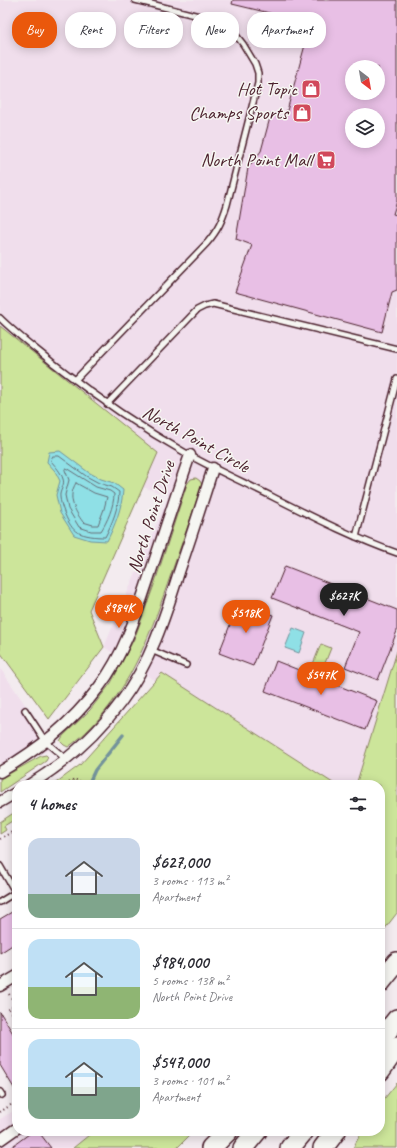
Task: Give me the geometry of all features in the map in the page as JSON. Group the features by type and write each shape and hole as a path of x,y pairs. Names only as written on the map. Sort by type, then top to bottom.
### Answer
{"highway":[{"path":"385,977 397,962"},
{"path":"385,1034 397,1019"},
{"path":"385,1064 397,1047"},
{"path":"211,1148 223,1136"},
{"path":"243,1148 253,1136"},
{"path":"290,1148 300,1136"},
{"path":"324,1148 332,1136"}],"street":[{"name":"North Point Drive","path":"0,772 46,742 67,723 100,686 113,665 127,639 138,611 190,455"},
{"path":"37,780 67,760 86,743 122,702 137,678 164,621 213,468"},
{"path":"0,802 12,795"},
{"path":"0,986 12,979"},
{"path":"0,1140 12,1132"}],"lane":[{"path":"75,380 217,232 227,205 258,83 258,73 255,64 243,44 235,34 225,26 199,16 135,0"},
{"path":"107,404 197,310 213,304 397,349"},
{"name":"North Point Circle","path":"0,318 75,380 107,404 159,438 213,468 328,524 397,553"},
{"path":"356,537 397,379"},
{"path":"151,650 186,665"},
{"path":"25,710 46,742 67,760"},
{"path":"0,866 12,887"},
{"path":"0,902 12,896"}],"path":[{"path":"0,839 12,832"},
{"path":"9,994 12,999"},
{"path":"0,1112 12,1105"}],"shaded area":[{"path":"0,0 397,0 397,695 370,780 307,780 104,647 169,495 142,487 0,382"},
{"path":"0,668 54,747 0,775"},
{"path":"12,1112 12,1136 149,1136 145,1148 0,1148 0,1119"}],"green space":[{"path":"0,326 158,453 89,610 104,647 49,719 0,652"},
{"path":"196,478 202,485 156,615 140,655 130,675 106,711 86,732 68,747 60,741 63,736 90,710 111,683 135,637 154,585 187,484 191,479"},
{"path":"321,644 331,648 323,668 313,664"},
{"path":"397,651 397,913 385,929 385,780 358,780"},
{"path":"162,673 328,780 60,780 80,765"},
{"path":"46,755 48,757 46,761 18,780 12,780 12,784 0,792 0,779 41,756"},
{"path":"12,814 12,821 4,826 6,830 0,834 0,822"},
{"path":"397,1083 397,1148 353,1148 359,1136 385,1136 385,1098"},
{"path":"88,1136 189,1136 177,1148 73,1148"}],"water":[{"path":"60,451 88,472 101,479 114,483 123,490 118,516 107,541 90,540 74,535 60,513 56,495 60,481 55,471 47,462 49,452"},
{"path":"293,628 306,633 299,653 285,648"}],"building":[{"name":"North Point Mall","path":"233,0 397,0 397,201 393,214 397,215 397,290 392,292 382,332 235,292 252,245 236,239 248,168 261,151 271,114 285,118 304,48 326,48 326,12 265,12 232,4"},
{"path":"285,566 397,610 397,631 378,680 345,667 359,632 272,598"},
{"path":"239,602 273,615 253,666 219,653"},
{"path":"276,661 377,701 365,730 265,691"},
{"path":"12,912 12,945 0,953 0,919"},
{"path":"0,1012 12,1032 12,1085 0,1065"},
{"path":"26,1136 42,1136 51,1148 10,1148"}],"waterway":[{"path":"90,780 95,770 123,735"}],"place":[{"name":"Hot Topic","path":"311,89"},
{"name":"Champs Sports","path":"302,113"},
{"name":"North Point Mall","path":"326,160"}]}
